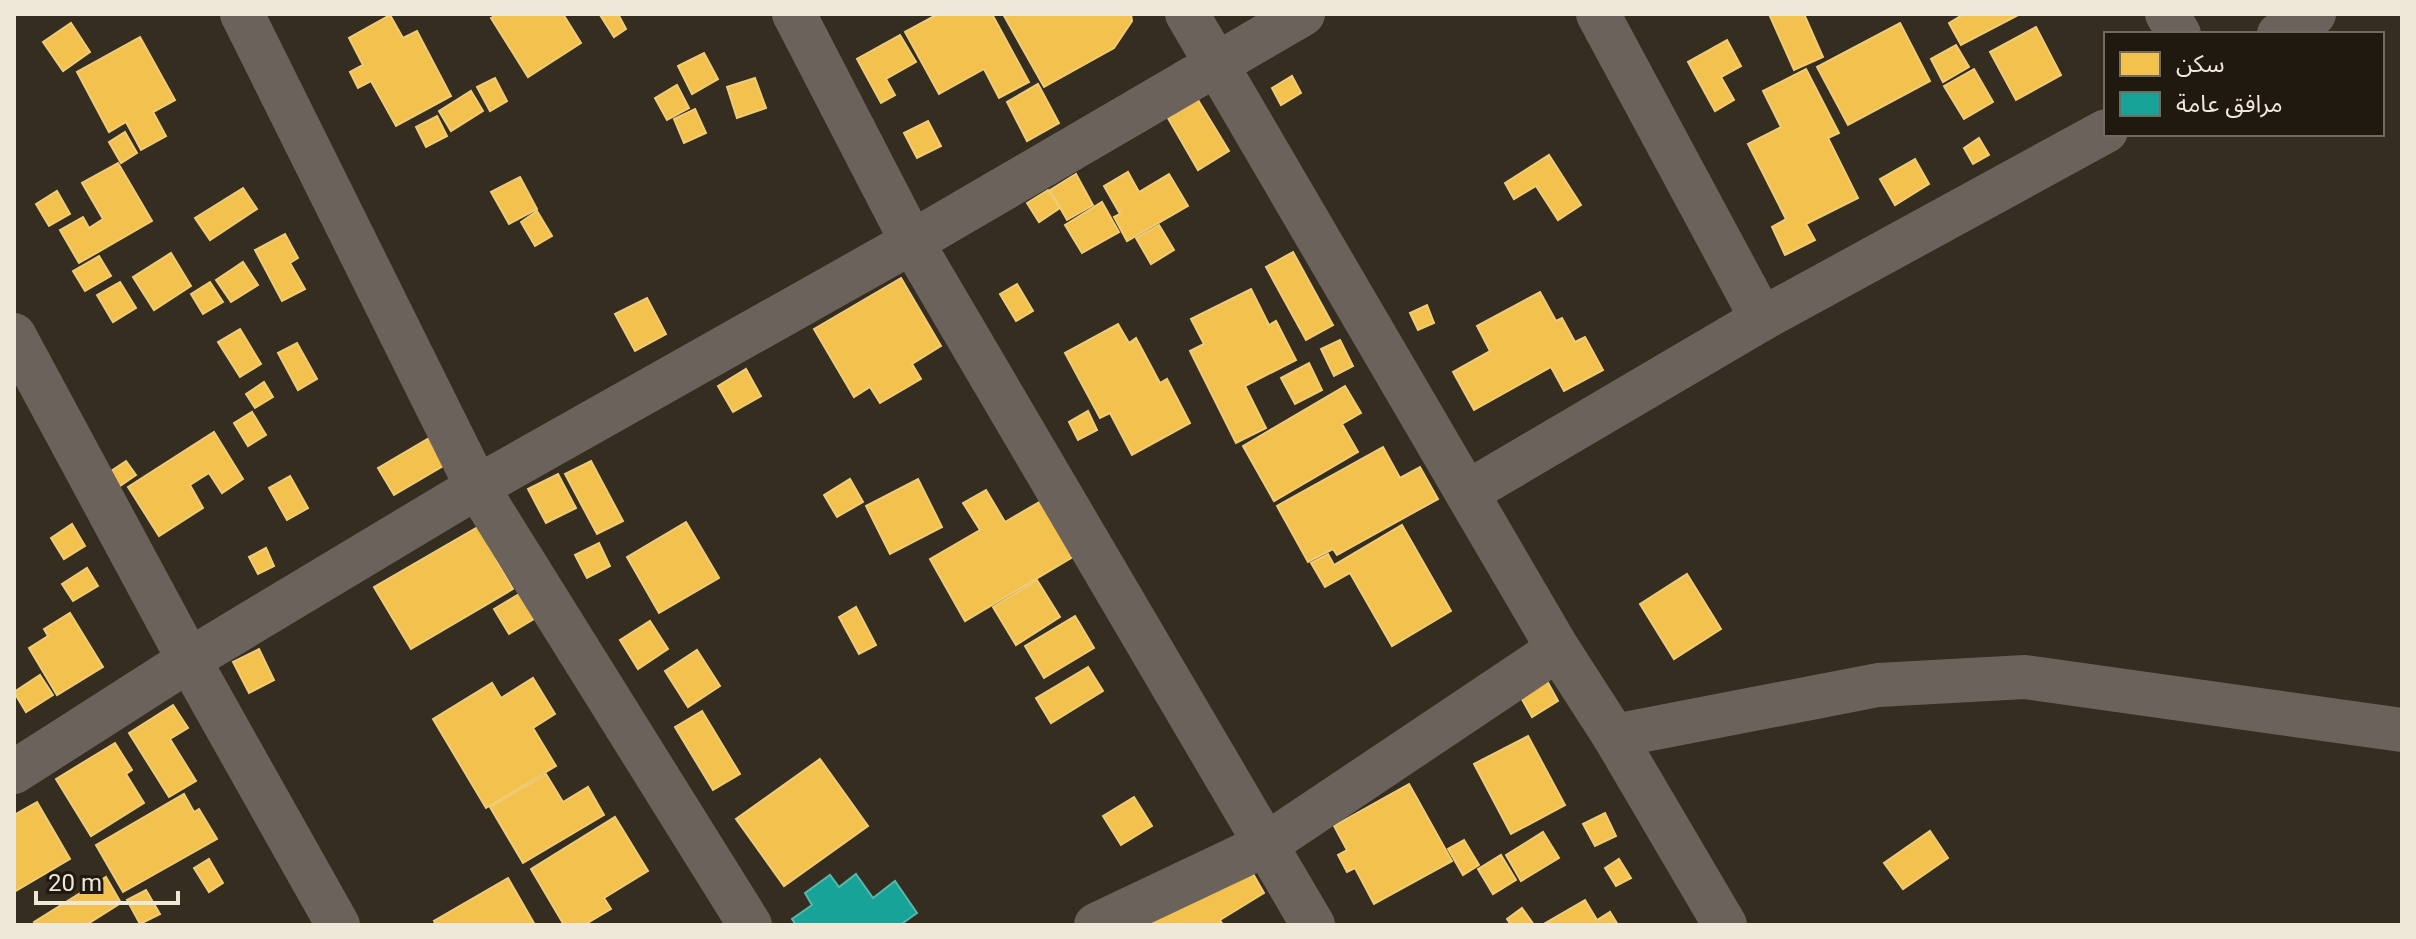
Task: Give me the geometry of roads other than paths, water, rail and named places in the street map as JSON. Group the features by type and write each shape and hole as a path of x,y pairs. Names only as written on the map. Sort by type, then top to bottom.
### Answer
{"street":[{"path":"242,14 477,487 750,925"},
{"path":"794,14 912,242 1313,925"},
{"path":"1187,14 1558,649 1614,736 1725,925"},
{"path":"14,772 189,660 477,487 912,242 1303,14"},
{"path":"1598,14 1762,319"},
{"path":"2167,14 2178,32"},
{"path":"2282,32 2314,14"},
{"path":"1468,492 1762,319 2104,132"},
{"path":"14,335 189,660 338,925"},
{"path":"1096,925 1267,844 1558,649"},
{"path":"1614,736 1878,685 2025,677 2402,730"}]}
